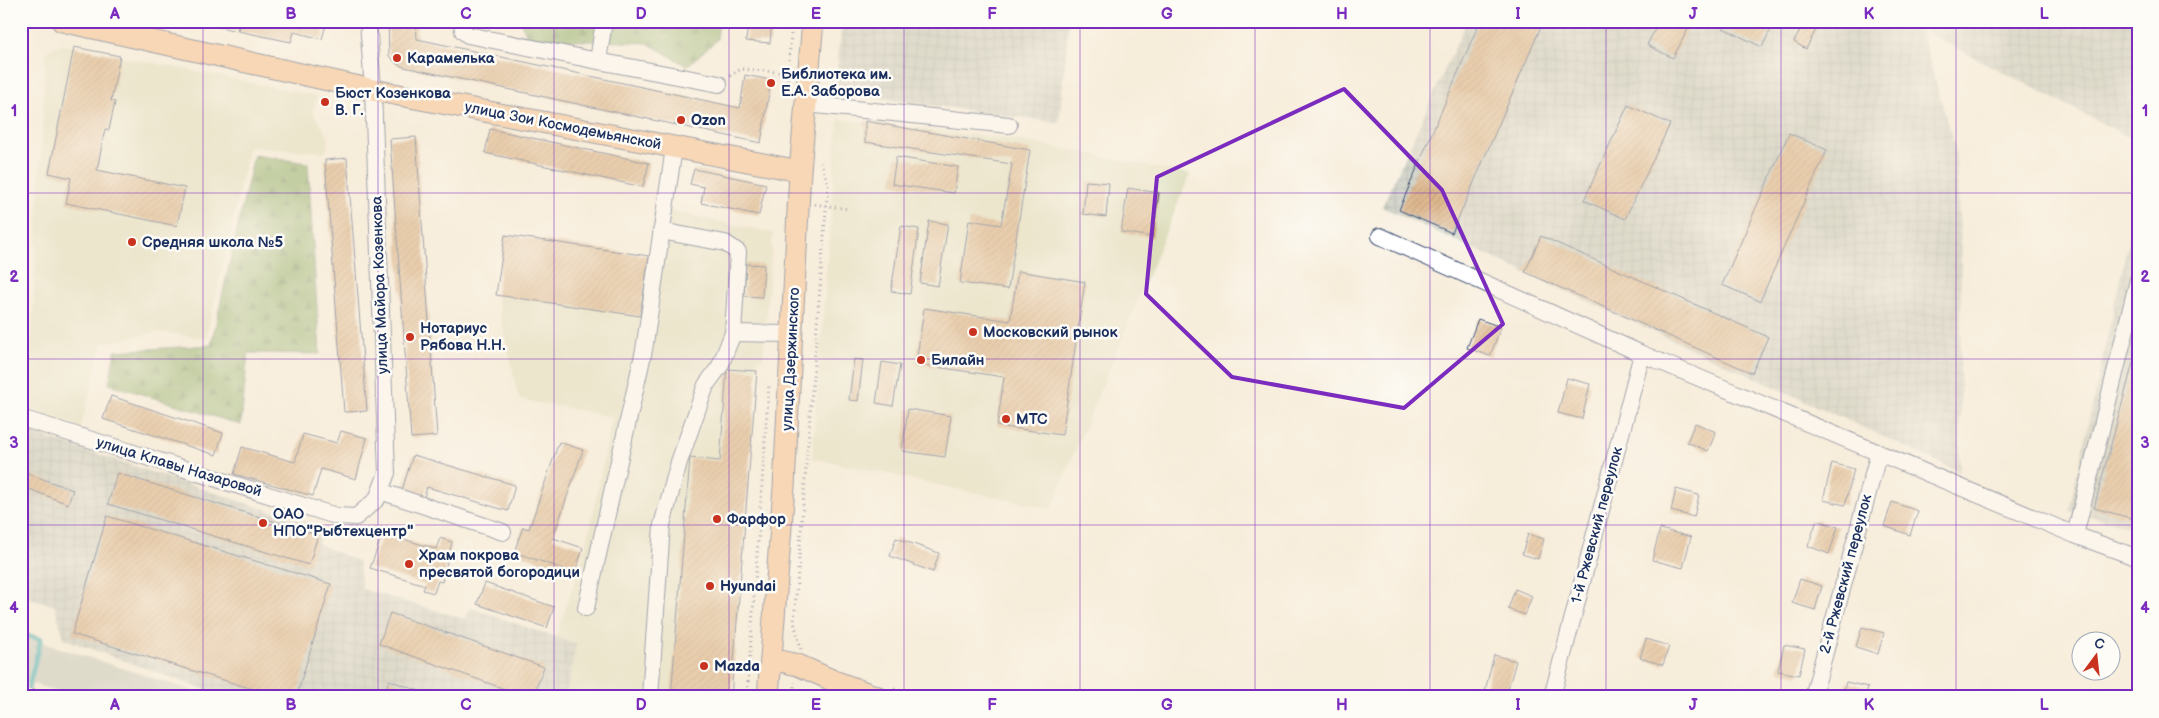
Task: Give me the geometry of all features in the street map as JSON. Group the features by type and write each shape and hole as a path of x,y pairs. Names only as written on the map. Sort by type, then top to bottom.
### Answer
{"main road":[{"name":"улица Зои Космодемьянской","path":"62,21 374,90 800,171"},
{"name":"улица Дзержинского","path":"768,697 784,486 800,171 813,21"},
{"path":"771,659 798,665 878,697"}],"street":[{"name":"улица Майора Козенкова","path":"336,516 356,517 377,499 387,473 374,90 368,21"},
{"path":"462,21 463,31 468,35 719,84"},
{"path":"598,61 604,21"},
{"path":"806,104 1009,125"},
{"path":"586,608 644,350 674,148"},
{"path":"650,697 662,525 679,462 706,385 720,366 733,333 738,252 725,243 661,231"},
{"path":"1380,236 1642,354 2075,535 2138,558"},
{"path":"2075,535 2138,280"},
{"path":"733,333 792,334"},
{"name":"1-й Ржевский переулок","path":"1552,697 1642,354"},
{"name":"улица Клавы Назаровой","path":"21,418 336,516"},
{"name":"2-й Ржевский переулок","path":"1813,697 1879,452"},
{"path":"380,491 502,532"}],"path":[{"path":"787,91 792,21"},
{"path":"719,84 741,69 788,73"},
{"path":"792,697 802,646 794,622 828,198 828,184 820,164 821,155"},
{"path":"747,697 769,382"}],"highlighted area":[{"path":"1344,89 1442,190 1503,324 1404,408 1232,377 1146,294 1157,177"}],"shaded area":[{"path":"842,21 1069,21 1059,123 835,92"},
{"path":"1467,21 2138,21 2138,142 1920,29 1955,148 1961,245 1960,472 1382,207"},
{"name":"Средняя школа №5","path":"59,44 317,96 313,112 329,138 326,152 249,147 206,338 158,332 102,343 81,428 28,407 46,52"},
{"name":"Московский рынок","path":"838,119 1024,141 1190,174 1051,509 812,458"},
{"path":"2138,197 2138,529 2069,511"},
{"path":"655,208 773,233 763,359 758,359 731,697 566,697 576,645 555,638 587,544 612,417 519,399 496,295 505,235 649,256"},
{"path":"21,429 322,528 318,544 359,562 362,589 465,619 471,608 576,644 566,697 225,697 64,639 55,606 21,595"},
{"path":"21,636 212,697 74,697 21,680"}],"green space":[{"path":"520,21 719,21 717,40 687,66 647,43 528,39"},
{"path":"254,155 308,163 320,354 248,353 241,425 109,384 115,351 211,345"}],"building":[{"path":"193,21 239,21 237,31"},
{"path":"240,21 327,21 322,39 294,32 291,42 238,31"},
{"path":"388,21 416,21 417,39 740,108 745,75 771,80 761,143 404,67 397,64 389,56"},
{"path":"748,21 772,21 770,43 746,41"},
{"path":"1480,21 1543,22 1452,233 1399,210"},
{"path":"1659,21 1692,21 1673,58 1647,45"},
{"path":"1726,21 1775,21 1762,47 1723,28"},
{"path":"1805,21 1820,22 1806,49 1794,42"},
{"path":"74,47 120,56 111,101 115,102 109,130 105,129 97,170 185,188 177,226 66,203 71,178 49,173"},
{"path":"1628,105 1670,124 1625,219 1584,200"},
{"path":"865,121 1030,150 1008,289 960,283 969,220 1001,225 1012,164 865,142"},
{"path":"490,129 649,163 643,187 485,153"},
{"path":"1789,133 1827,150 1760,301 1722,285"},
{"path":"416,137 437,436 411,438 390,139"},
{"path":"896,157 958,167 954,193 892,184"},
{"path":"347,158 367,411 344,412 325,160"},
{"path":"694,169 766,184 759,215 701,203 704,187 690,184"},
{"path":"1086,181 1109,183 1106,217 1083,214"},
{"path":"1128,188 1159,193 1152,237 1121,232"},
{"path":"929,221 948,224 938,286 920,283"},
{"path":"901,226 919,229 910,294 891,291"},
{"path":"505,235 649,256 640,316 496,295"},
{"path":"1541,236 1768,337 1752,373 1525,272"},
{"path":"746,264 764,265 762,297 744,296"},
{"path":"1018,271 1085,282 1062,435 997,426 1004,377 916,364 924,308 1010,321"},
{"path":"1478,319 1501,327 1490,356 1467,348"},
{"path":"2138,348 2138,520 2094,508"},
{"path":"854,359 863,360 858,401 849,400"},
{"path":"882,362 900,365 893,406 876,403"},
{"name":"Hyundai","path":"727,369 757,371 731,697 671,697 690,458 720,461"},
{"path":"1567,378 1590,384 1582,419 1558,413"},
{"path":"111,396 223,433 216,455 103,419"},
{"path":"908,409 951,416 945,457 902,451"},
{"path":"1695,423 1716,432 1708,451 1687,442"},
{"path":"341,431 367,438 356,479 321,469 313,496 234,474 242,447 295,462 303,434 337,443"},
{"path":"559,442 583,450 553,538 583,548 575,573 514,552 523,527 529,529"},
{"path":"413,455 515,485 508,511 427,487 424,497 402,490"},
{"path":"1832,463 1854,469 1845,505 1823,500"},
{"path":"21,471 73,490 68,504 21,486"},
{"path":"117,473 318,535 309,565 108,504"},
{"path":"1676,489 1699,495 1694,517 1671,511"},
{"path":"1892,502 1918,511 1910,535 1884,526"},
{"path":"107,516 331,584 296,697 279,697 72,634"},
{"path":"1817,520 1838,527 1829,554 1808,546"},
{"path":"1660,529 1691,537 1683,568 1652,560"},
{"name":"Храм покрова пресвятой богородици","path":"383,533 436,549 440,538 452,542 442,582 438,581 434,593 423,590 425,585 370,568"},
{"path":"1528,534 1544,539 1538,559 1522,554"},
{"path":"896,538 939,553 933,572 890,556"},
{"path":"1800,579 1822,586 1815,610 1792,603"},
{"path":"485,583 554,607 547,628 477,604"},
{"path":"1515,589 1532,596 1525,615 1508,609"},
{"path":"390,613 544,667 533,697 527,697 379,644"},
{"path":"1862,627 1884,633 1878,654 1856,647"},
{"path":"1646,639 1669,646 1663,665 1640,658"},
{"path":"1784,645 1805,649 1799,675 1778,671"},
{"path":"1494,655 1516,661 1506,696 1485,691"},
{"path":"389,680 436,697 383,697"},
{"path":"1846,682 1868,687 1865,697 1842,697"}],"waterway":[{"path":"21,634 41,639 26,697"}],"railway":[{"path":"21,688 48,697"}],"place":[{"name":"Карамелька","path":"397,58"},
{"name":"Библиотека им. Е.А. Заборова","path":"771,83"},
{"name":"Бюст Козенкова В. Г.","path":"325,102"},
{"name":"Ozon","path":"681,120"},
{"name":"Средняя школа №5","path":"132,242"},
{"name":"Московский рынок","path":"973,332"},
{"name":"Нотариус Рябова Н.Н.","path":"410,337"},
{"name":"Билайн","path":"921,360"},
{"name":"МТС","path":"1006,419"},
{"name":"Фарфор","path":"717,519"},
{"name":"ОАО НПО\"Рыбтехцентр\"","path":"263,523"},
{"name":"Храм покрова пресвятой богородици","path":"409,564"},
{"name":"Hyundai","path":"710,586"},
{"name":"Mazda","path":"704,666"}]}
